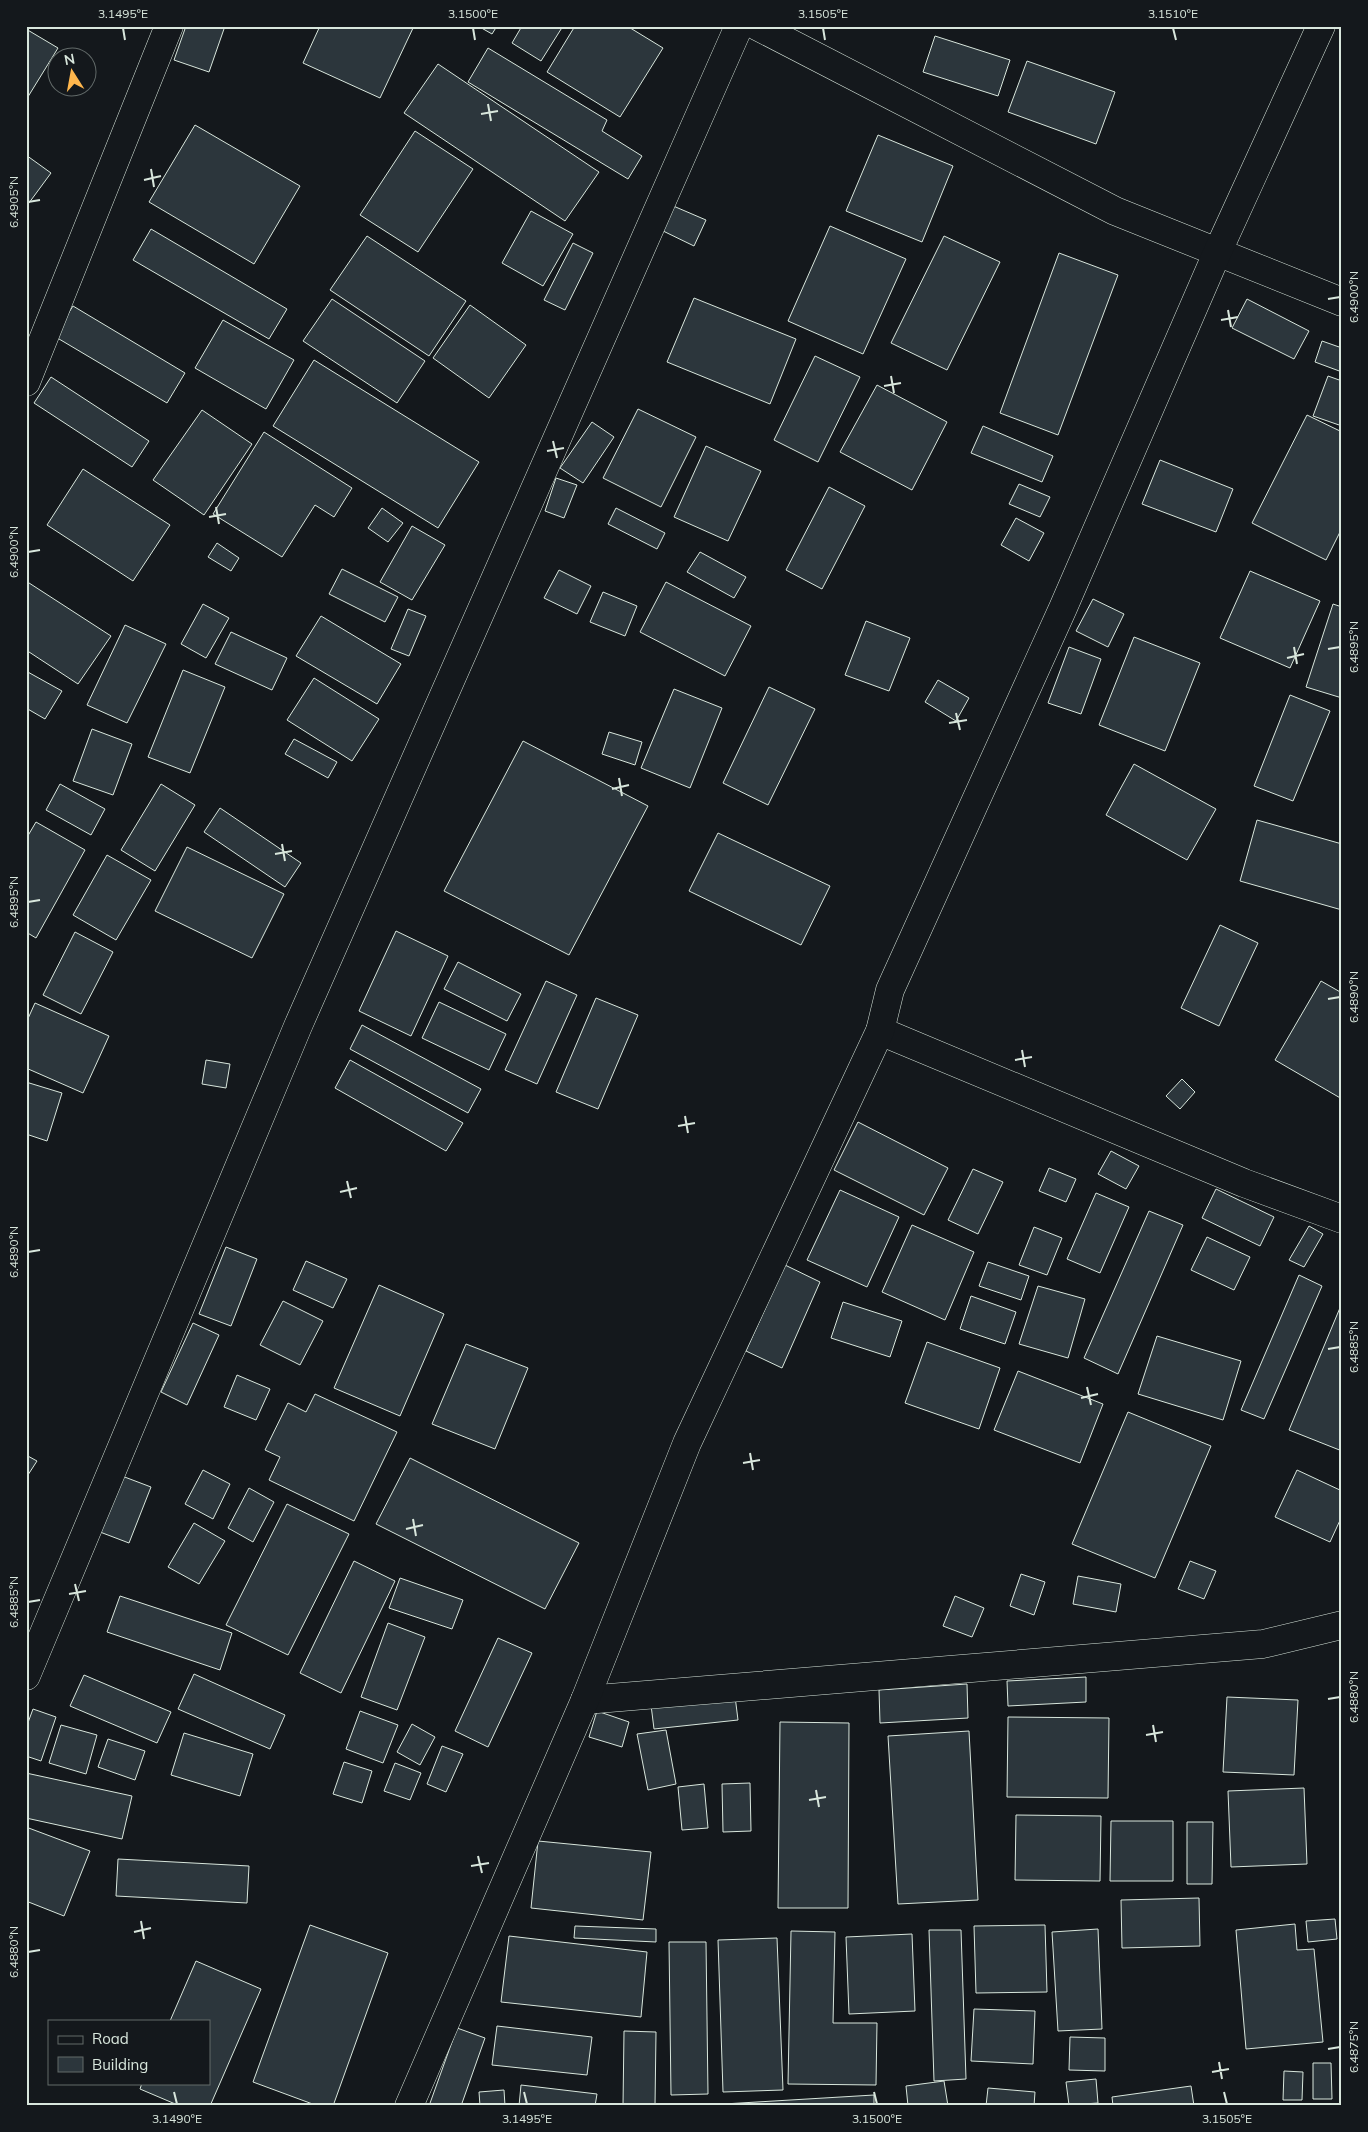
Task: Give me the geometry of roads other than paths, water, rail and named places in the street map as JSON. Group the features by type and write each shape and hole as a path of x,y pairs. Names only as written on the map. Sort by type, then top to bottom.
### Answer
{"street":[{"path":"26,382 169,26"},
{"path":"26,1676 298,1026 739,26"},
{"path":"757,26 1115,211 1342,302"},
{"path":"409,2106 585,1700 686,1443 880,1031 890,990 1063,608 1218,251 1321,26"},
{"path":"880,1031 1244,1183 1342,1219"},
{"path":"585,1700 1263,1644 1342,1625"}]}
